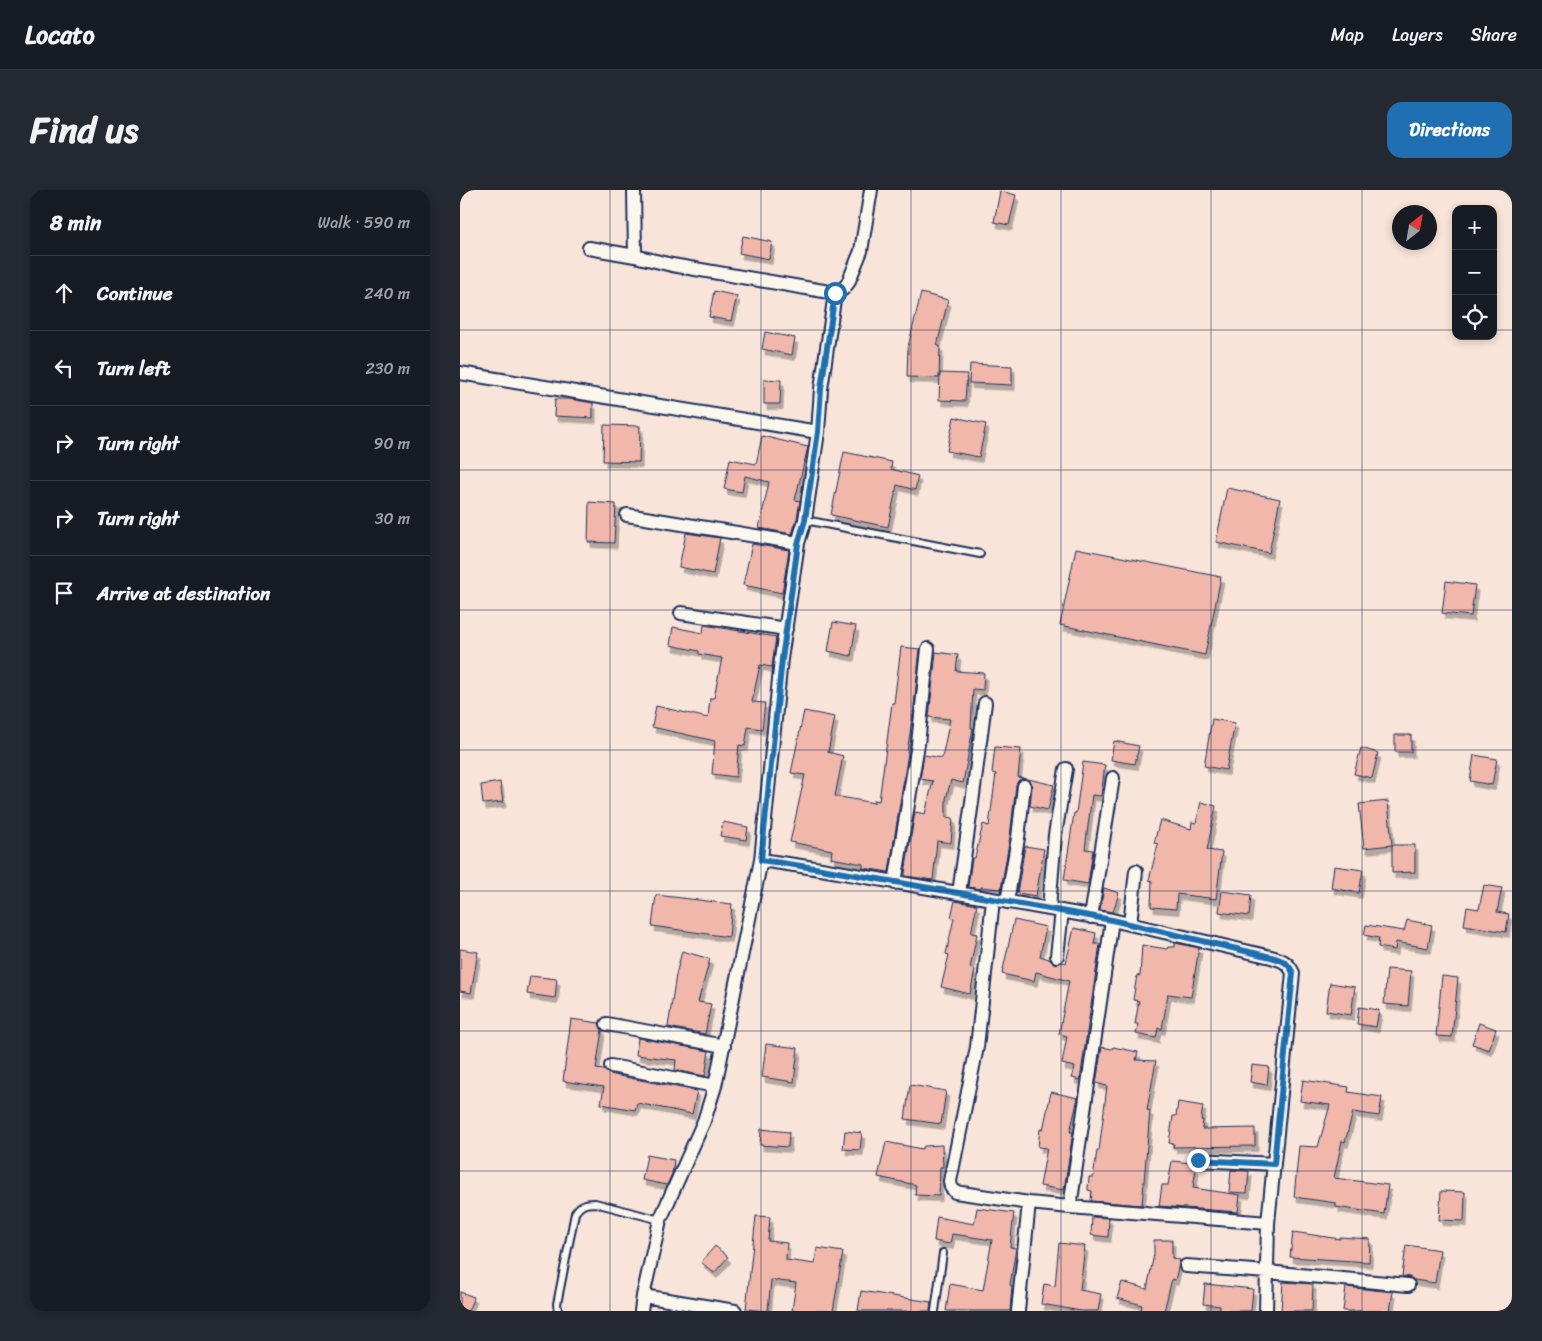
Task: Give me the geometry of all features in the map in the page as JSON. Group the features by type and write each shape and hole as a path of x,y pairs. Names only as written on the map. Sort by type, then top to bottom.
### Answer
{"street":[{"path":"634,190 635,256"},
{"path":"589,248 835,293 843,289 848,283 862,251 870,190"},
{"path":"640,1311 660,1220 704,1121 715,1086 761,860 786,630 798,544 805,520 818,432 821,389 835,293"},
{"path":"460,373 818,432"},
{"path":"627,515 798,544"},
{"path":"681,613 786,630"},
{"path":"895,883 918,744 928,649"},
{"path":"959,893 974,795 985,702"},
{"path":"1049,909 1055,835 1066,768"},
{"path":"1091,917 1113,778"},
{"path":"1007,902 1018,838 1024,786"},
{"path":"761,860 1112,920 1271,957 1282,960 1289,965 1293,973 1268,1223 1266,1311"},
{"path":"1130,924 1136,871"},
{"path":"993,900 976,1047 950,1181 951,1187 955,1192 1029,1203 1268,1223"},
{"path":"1057,956 1062,911"},
{"path":"1070,1207 1112,920"},
{"path":"607,1024 724,1046"},
{"path":"611,1066 715,1086"},
{"path":"1198,1160 1274,1164"},
{"path":"1018,1311 1029,1203"},
{"path":"1186,1266 1408,1284"},
{"path":"643,1296 735,1311"}],"lane":[{"path":"805,520 980,554"},
{"path":"558,1311 557,1304 575,1214 578,1208 587,1203 595,1203 660,1220"},
{"path":"936,1311 943,1253"}],"building":[{"path":"1000,191 1016,195 1009,225 994,222"},
{"path":"743,236 772,242 769,259 739,253"},
{"path":"714,291 737,296 731,321 709,317"},
{"path":"921,293 948,300 937,346 940,346 939,378 907,377 908,347"},
{"path":"765,332 795,338 792,355 762,349"},
{"path":"970,364 1012,366 1012,385 969,383"},
{"path":"940,373 967,374 965,401 939,400"},
{"path":"764,379 781,380 780,404 764,404"},
{"path":"555,399 570,399 593,403 593,418 554,416"},
{"path":"954,417 986,424 979,457 947,451"},
{"path":"604,425 640,426 639,462 603,461"},
{"path":"762,436 808,447 795,500 800,501 792,534 759,528 769,482 745,476 742,492 724,489 730,459 756,464"},
{"path":"844,452 892,462 891,469 918,476 915,490 897,485 888,527 831,515"},
{"path":"1227,488 1280,499 1269,553 1216,542"},
{"path":"589,502 616,504 614,543 588,542"},
{"path":"686,533 720,538 713,574 679,567"},
{"path":"752,544 789,550 782,593 743,585"},
{"path":"1076,548 1221,577 1205,655 1060,625"},
{"path":"1446,581 1475,585 1471,616 1442,613"},
{"path":"833,622 856,626 851,656 828,651"},
{"path":"704,625 776,637 772,667 760,665 752,702 765,703 762,729 748,727 745,746 739,745 736,777 712,774 715,741 652,727 656,706 708,718 710,698 714,698 722,658 699,654 699,651 670,645 673,627 703,633"},
{"path":"901,647 920,649 908,753 889,872 863,868 863,864 831,858 832,850 790,842 805,775 791,773 804,711 835,717 828,752 843,756 835,796 874,803 874,800 879,801"},
{"path":"936,652 958,655 956,671 984,673 983,690 973,689 971,728 973,728 963,783 951,780 946,799 946,817 953,818 951,843 937,841 933,880 905,876 905,873 915,812 925,814 933,781 920,779 924,755 942,758 950,719 929,717"},
{"path":"1212,719 1235,723 1226,770 1204,766"},
{"path":"1395,735 1411,735 1411,752 1395,752"},
{"path":"1114,741 1139,746 1135,764 1111,760"},
{"path":"995,747 1021,749 1018,777 1023,778 1016,785 1001,889 981,887 981,889 968,887 972,858 975,858 983,824 989,826 996,774 992,773"},
{"path":"1361,748 1378,753 1372,778 1354,774"},
{"path":"1474,755 1497,759 1492,785 1470,781"},
{"path":"1083,762 1105,765 1101,796 1092,795 1085,849 1093,850 1088,884 1064,880"},
{"path":"1028,779 1054,785 1048,810 1030,806 1032,786"},
{"path":"500,782 503,802 483,804 481,785"},
{"path":"1388,801 1392,845 1364,848 1359,804"},
{"path":"1201,802 1216,806 1207,850 1222,852 1216,899 1177,894 1176,909 1151,907 1152,881 1149,880 1158,844 1154,843 1160,820 1191,829 1192,822 1196,823"},
{"path":"723,822 748,827 746,840 720,836"},
{"path":"1392,845 1415,845 1415,872 1392,873"},
{"path":"1025,846 1044,849 1036,896 1017,893"},
{"path":"1334,866 1363,870 1359,893 1331,888"},
{"path":"1484,885 1502,888 1497,912 1509,914 1506,932 1464,925 1467,907 1479,909"},
{"path":"1104,888 1119,893 1113,912 1100,910"},
{"path":"1222,891 1251,895 1249,916 1219,912"},
{"path":"656,895 732,904 729,937 652,926"},
{"path":"955,901 977,905 971,933 977,934 970,968 975,970 970,994 941,987 949,955 946,954 954,918 951,917"},
{"path":"1014,920 1046,927 1040,956 1056,964 1066,963 1074,928 1096,933 1094,944 1100,944 1080,1080 1072,1078 1075,1067 1062,1064 1067,1036 1059,1034 1069,981 1036,972 1034,981 1002,974"},
{"path":"1407,920 1432,925 1428,948 1396,942 1395,950 1378,947 1379,938 1364,935 1366,925 1404,931"},
{"path":"1175,943 1199,948 1191,997 1168,994 1162,1029 1158,1028 1156,1038 1136,1034 1138,1024 1135,1024 1139,1001 1133,1000 1137,975 1140,976 1142,945 1167,949 1168,947 1175,947"},
{"path":"460,949 478,952 471,993 460,991"},
{"path":"682,951 710,959 698,1002 711,1004 705,1034 668,1027 676,975"},
{"path":"1387,969 1411,971 1408,1006 1384,1004"},
{"path":"530,976 557,979 555,998 527,994"},
{"path":"1442,976 1458,978 1452,1037 1436,1036"},
{"path":"1330,983 1355,987 1351,1015 1326,1011"},
{"path":"1359,1007 1379,1010 1376,1027 1357,1024"},
{"path":"571,1019 599,1023 602,1030 596,1069 604,1070 609,1074 697,1091 692,1114 637,1103 635,1110 601,1104 604,1087 563,1081"},
{"path":"1479,1023 1496,1029 1489,1050 1472,1044"},
{"path":"638,1038 709,1051 705,1076 675,1070 676,1060 636,1055"},
{"path":"766,1044 798,1048 794,1082 762,1077"},
{"path":"1102,1047 1112,1049 1113,1047 1138,1052 1136,1060 1156,1061 1147,1110 1150,1111 1142,1205 1091,1201 1092,1191 1088,1190 1089,1177 1093,1177 1097,1151 1099,1151 1107,1086 1096,1083"},
{"path":"1252,1065 1269,1067 1267,1085 1250,1082"},
{"path":"1303,1080 1349,1087 1348,1092 1382,1097 1379,1116 1353,1112 1345,1142 1342,1141 1334,1178 1388,1185 1384,1214 1336,1207 1336,1203 1294,1197 1299,1146 1318,1147 1330,1105 1300,1101"},
{"path":"910,1085 946,1091 941,1124 905,1119"},
{"path":"1051,1092 1078,1098 1070,1132 1073,1132 1064,1190 1040,1186 1047,1148 1038,1147 1040,1129 1043,1130"},
{"path":"1178,1102 1203,1106 1202,1129 1255,1128 1255,1146 1173,1147 1174,1144 1169,1143 1173,1116 1176,1116"},
{"path":"761,1129 789,1132 788,1147 760,1145"},
{"path":"845,1131 862,1133 860,1150 843,1149"},
{"path":"886,1142 922,1149 924,1146 942,1145 943,1167 940,1167 939,1196 915,1195 916,1185 878,1177"},
{"path":"647,1155 674,1160 672,1174 667,1185 642,1180"},
{"path":"1172,1161 1191,1163 1196,1168 1193,1188 1240,1195 1238,1212 1159,1206 1162,1185 1168,1185"},
{"path":"1231,1170 1249,1171 1247,1193 1229,1192"},
{"path":"1441,1191 1465,1192 1464,1221 1439,1220"},
{"path":"977,1208 1014,1213 1010,1247 1016,1248 1010,1285 1012,1286 1010,1311 946,1311 950,1284 983,1290 992,1240 952,1234 950,1244 934,1241 937,1217 974,1224"},
{"path":"756,1216 770,1217 768,1241 787,1243 786,1260 815,1264 817,1248 843,1252 833,1311 792,1311 796,1283 771,1280 768,1311 746,1309"},
{"path":"1092,1217 1109,1218 1108,1237 1091,1235"},
{"path":"1293,1232 1340,1239 1340,1237 1370,1239 1369,1262 1290,1257"},
{"path":"1154,1240 1172,1240 1172,1258 1180,1260 1175,1280 1172,1279 1164,1311 1141,1311 1142,1305 1117,1298 1122,1282 1147,1289 1154,1254"},
{"path":"1059,1243 1085,1246 1080,1290 1101,1294 1098,1311 1081,1311 1041,1304 1044,1284 1055,1286"},
{"path":"1406,1245 1440,1250 1435,1283 1402,1276"},
{"path":"715,1246 728,1257 714,1273 701,1262"},
{"path":"1283,1282 1313,1284 1312,1311 1281,1311"},
{"path":"1205,1284 1253,1289 1251,1311 1220,1311 1220,1306 1203,1304"},
{"path":"1346,1287 1393,1292 1390,1311 1343,1311"},
{"path":"861,1291 931,1302 930,1311 858,1311"},
{"path":"460,1292 474,1297 468,1311 460,1311"}],"route":[{"path":"835,293 821,389 818,432 805,520 798,544 782,659 761,860 1112,920 1282,960 1289,965 1293,973 1274,1164 1198,1160"}]}
